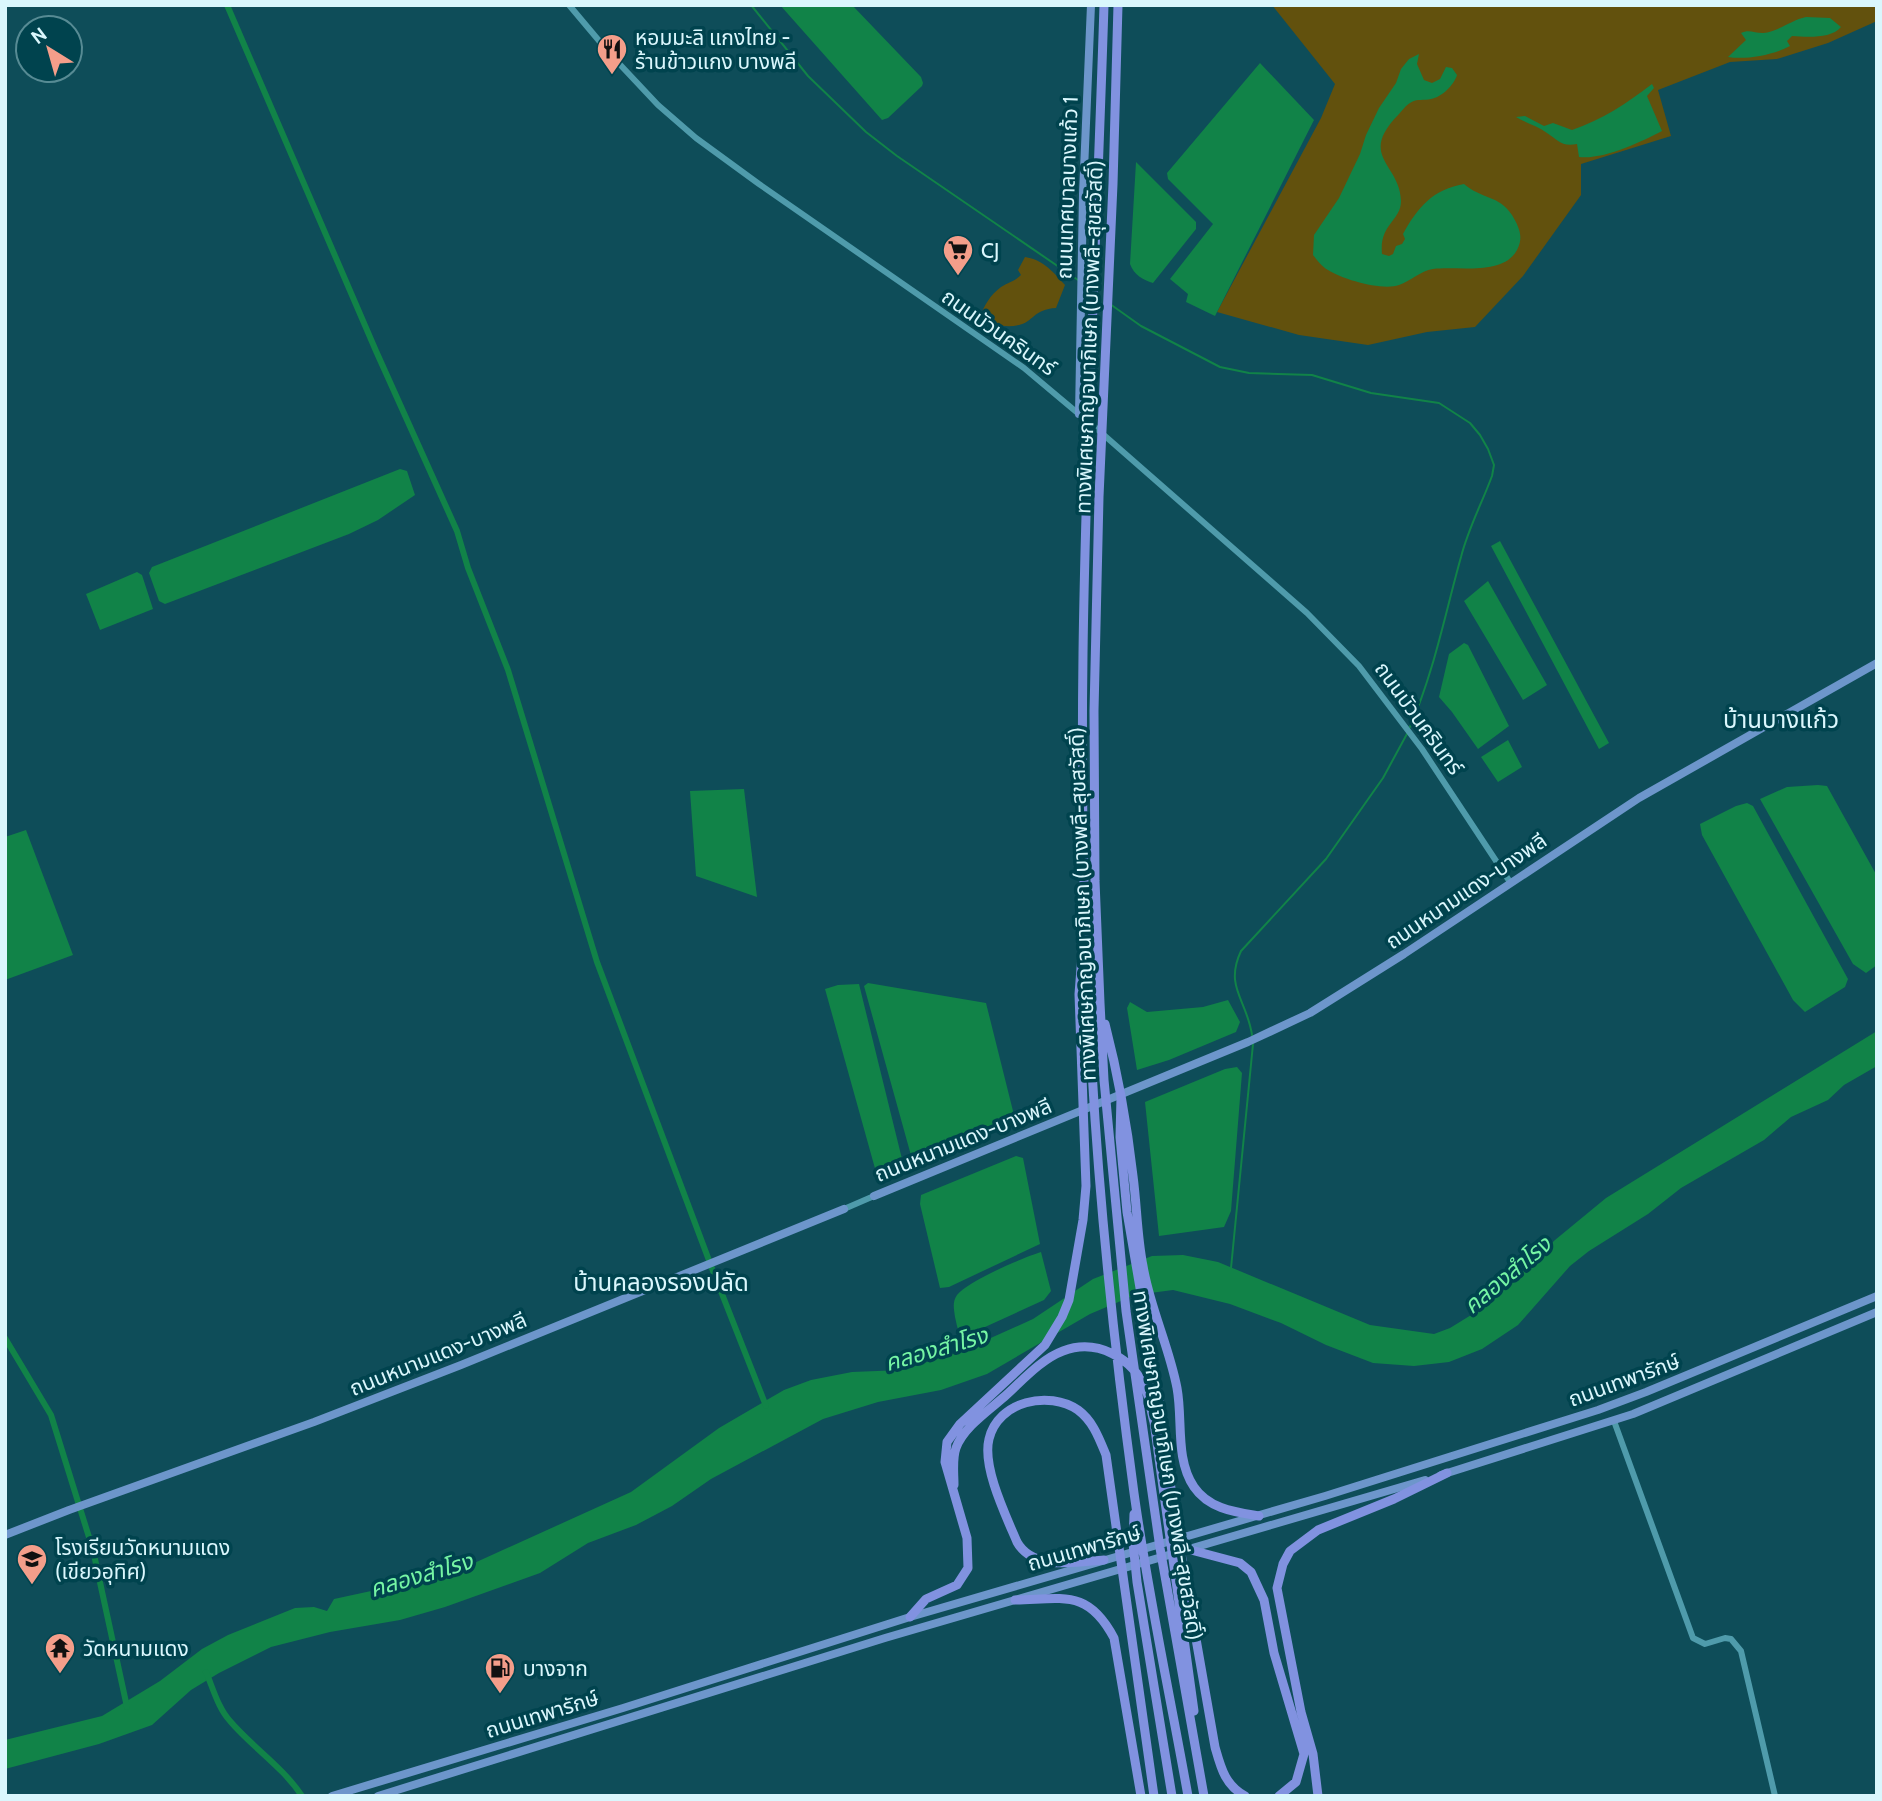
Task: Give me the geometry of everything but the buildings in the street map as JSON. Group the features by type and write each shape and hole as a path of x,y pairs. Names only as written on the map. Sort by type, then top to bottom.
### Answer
{"highway":[{"name":"ทางพิเศษกาญจนาภิเษก (บางพลี-สุขสวัสดิ์)","path":"1104,5 1081,708 1086,925 1097,1145 1135,1498 1188,1796"},
{"name":"ทางพิเศษกาญจนาภิเษก (บางพลี-สุขสวัสดิ์)","path":"1118,5 1099,497 1094,711 1095,881 1100,1003 1104,1080 1126,1311 1160,1548 1204,1796"},
{"path":"910,1617 926,1599 957,1585 968,1568 967,1538 945,1462 947,1442 960,1424 1045,1345 1069,1300 1077,1261 1086,1186 1079,994 1086,925"},
{"path":"1100,1003 1114,1055 1121,1097 1147,1287 1178,1392 1185,1468 1203,1498 1230,1511 1259,1516"},
{"path":"1121,1097 1120,1137 1125,1199 1158,1393 1176,1525 1215,1747 1223,1775 1230,1785 1245,1796"},
{"path":"954,1497 956,1448 961,1440 1015,1387 1051,1358 1063,1351 1088,1347 1112,1352 1128,1363 1143,1383 1154,1422 1193,1691 1198,1755"},
{"path":"1104,1560 1048,1562 1022,1551 1017,1542 995,1484 988,1452 989,1438 995,1426 1005,1414 1019,1405 1051,1399 1068,1404 1092,1424 1106,1455 1154,1796"},
{"path":"1318,1796 1313,1754 1301,1712 1278,1595 1277,1588 1283,1564 1290,1551 1318,1530 1394,1499 1447,1473"},
{"path":"1135,1498 1133,1543 1137,1581 1172,1793"},
{"path":"1192,1550 1240,1563 1251,1572 1264,1600 1274,1653 1304,1754 1296,1782 1279,1796"},
{"path":"1015,1600 1080,1601 1094,1609 1106,1623 1114,1638 1141,1796"}],"main road":[{"name":"ถนนเทศบาลบางแก้ว 1","path":"1079,414 1091,5"},
{"name":"ถนนหนามแดง-บางพลี","path":"874,1196 1262,1036 1336,998 1657,787 1877,663"},
{"name":"ถนนหนามแดง-บางพลี","path":"5,1535 461,1365 844,1209"},
{"name":"ถนนเทพารักษ์","path":"332,1796 910,1617 1259,1516 1623,1402 1877,1296"},
{"name":"ถนนเทพารักษ์","path":"378,1796 815,1660 1192,1550 1614,1421 1877,1312"},
{"path":"1780,1336 1786,1350"},
{"path":"810,1648 815,1660"}],"street":[{"name":"ถนนบัวนครินทร์","path":"569,5 658,105 696,138 1024,368 1314,620 1359,666 1412,735 1510,882"},
{"name":"ถนนหนามแดง-บางพลี","path":"844,1209 874,1196"},
{"path":"1614,1421 1693,1638 1704,1644 1731,1639 1741,1650 1775,1796"}],"shaded area":[{"path":"780,5 852,5 921,77 922,86 888,118 882,120"},
{"path":"1272,5 1877,5 1877,21 1828,43 1777,59 1730,62 1658,90 1671,136 1581,164 1581,195 1523,276 1475,327 1427,332 1368,345 1299,335 1217,312 1321,118 1335,84"},
{"path":"1806,17 1830,18 1841,27 1831,34 1792,36 1787,41 1790,46 1768,54 1743,58 1728,57 1746,40 1741,33 1769,32"},
{"path":"1419,54 1417,64 1424,80 1432,83 1440,79 1446,67 1452,68 1457,75 1439,96 1407,105 1381,140 1381,150 1399,188 1401,201 1398,214 1384,236 1382,254 1393,254 1396,246 1402,244 1405,239 1403,234 1427,201 1443,191 1464,184 1496,200 1507,209 1519,228 1519,245 1510,258 1491,267 1433,269 1392,286 1364,284 1326,269 1313,255 1314,235 1339,198 1366,135 1379,108 1396,83 1401,69 1409,59"},
{"path":"1260,63 1314,120 1215,316 1186,302 1188,294 1170,279 1213,224 1168,179 1167,173"},
{"path":"1652,84 1654,88 1647,96 1662,131 1633,145 1599,156 1579,157 1577,144 1567,145 1560,142 1540,128 1516,117 1525,116 1544,126 1553,123 1572,130 1614,110"},
{"path":"1136,162 1196,222 1196,229 1153,283 1139,277 1130,264"},
{"path":"1025,257 1043,264 1065,285 1056,308 1038,313 1024,323 1014,326 998,325 984,320 980,317 988,301 1001,287 1021,275 1018,270"},
{"path":"400,469 407,471 415,495 378,520 349,534 165,604 159,601 149,573 152,567"},
{"path":"1500,541 1609,743 1599,749 1491,546"},
{"path":"137,572 142,575 153,609 100,630 86,594"},
{"path":"1488,581 1547,685 1523,700 1464,601"},
{"path":"1464,643 1468,645 1509,726 1478,749 1439,697 1449,654"},
{"path":"1508,740 1522,767 1498,782 1481,757"},
{"path":"1827,786 1877,876 1877,965 1866,973 1853,964 1760,799 1787,787"},
{"path":"744,789 757,897 696,876 690,791"},
{"path":"1747,803 1753,806 1848,979 1845,987 1805,1012 1793,1000 1702,835 1700,824"},
{"path":"26,830 73,955 5,980 5,837"},
{"path":"868,983 986,1003 1016,1123 912,1159 864,986"},
{"path":"859,984 903,1163 876,1172 825,989"},
{"path":"1228,1000 1240,1022 1236,1032 1169,1060 1137,1070 1127,1008 1130,1002 1147,1012 1203,1007"},
{"path":"1877,1031 1877,1066 1844,1085 1828,1100 1791,1117 1764,1140 1681,1188 1648,1214 1589,1251 1570,1266 1518,1325 1482,1349 1449,1362 1414,1366 1373,1363 1230,1304 1173,1290 1135,1295 1090,1314 987,1374 941,1390 878,1402 823,1419 711,1479 672,1506 636,1525 588,1543 540,1573 400,1620 330,1632 271,1647 191,1690 152,1725 99,1744 5,1769 5,1740 102,1716 160,1681 202,1649 228,1635 295,1608 314,1607 327,1611 334,1599 450,1574 631,1492 719,1428 784,1390 811,1380 852,1372 902,1370 964,1350 1033,1319 1093,1279 1152,1256 1183,1255 1218,1262 1370,1325 1434,1334 1450,1328 1489,1304 1555,1240 1606,1198"},
{"path":"1237,1067 1242,1073 1231,1211 1224,1227 1159,1236 1145,1102 1225,1069"},
{"path":"1016,1156 1023,1158 1040,1244 949,1287 940,1288 920,1204 921,1195"},
{"path":"1041,1252 1051,1291 1044,1300 963,1337 955,1317 954,1303 957,1295 983,1277"}],"waterway":[{"path":"227,5 376,351 457,531 468,568 508,670 597,962 766,1406"},
{"path":"751,5 808,76 866,132 1078,280"},
{"path":"1110,304 1141,326 1220,367 1249,373 1312,375 1371,393 1439,403 1470,423 1480,435 1494,465 1492,476 1464,547 1432,664 1410,727"},
{"path":"1252,1035 1236,984 1236,964 1241,951 1326,859 1383,778 1408,732"},
{"path":"1231,1268 1253,1044"},
{"path":"5,1338 51,1415 93,1550 127,1707"},
{"path":"206,1672 226,1716 286,1776 302,1796"}],"place":[{"name":"หอมมะลิ เเกงไทย - ร้านข้าวแกง บางพลี","path":"612,76"},
{"name":"CJ","path":"958,277"},
{"name":"โรงเรียนวัดหนามแดง (เขียวอุทิศ)","path":"32,1586"},
{"name":"วัดหนามแดง","path":"60,1675"},
{"name":"บางจาก","path":"500,1695"}],"district":[{"name":"บ้านบางแก้ว","path":"1781,719"},
{"name":"บ้านคลองรองปลัด","path":"661,1282"}],"water label":[{"name":"คลองสำโรง","path":"1507,1275"},
{"name":"คลองสำโรง","path":"936,1349"},
{"name":"คลองสำโรง","path":"421,1575"}]}
